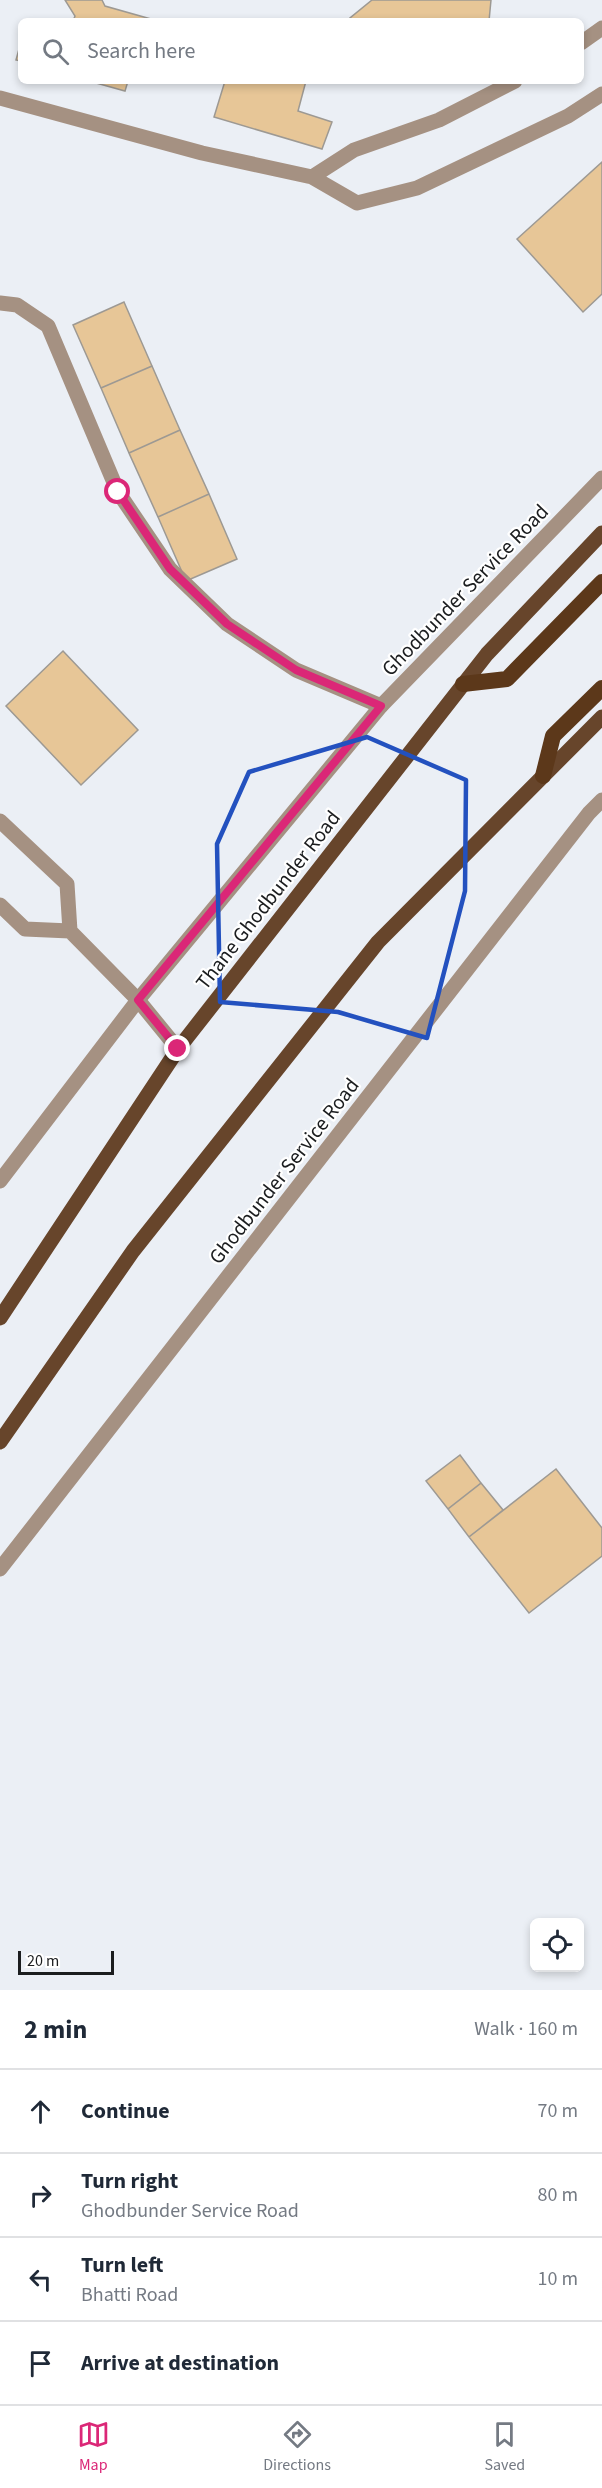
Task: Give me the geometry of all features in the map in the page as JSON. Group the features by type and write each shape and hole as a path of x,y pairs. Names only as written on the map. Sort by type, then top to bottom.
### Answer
{"highway":[{"path":"463,684 507,679 602,582"},
{"path":"543,776 553,736 602,688"}],"main road":[{"name":"Thane Ghodbunder Road","path":"0,1318 178,1049 487,654 602,533"},
{"path":"0,1442 132,1251 378,942 602,717"}],"street":[{"path":"584,41 602,28"},
{"path":"312,177 354,150 439,120 509,84"},
{"path":"0,98 201,153 312,177 357,203 417,188 568,116 602,94"},
{"path":"0,303 17,305 48,326 118,492 170,569 227,624 296,670 381,706"},
{"name":"Ghodbunder Service Road","path":"0,1181 138,1000 381,706 602,478"},
{"name":"Ghodbunder Service Road","path":"0,1569 589,813 602,800"},
{"path":"0,821 67,884 70,932"},
{"path":"0,905 26,929 70,932 138,1000 178,1049"}],"highlighted area":[{"path":"367,737 466,780 465,891 427,1038 338,1012 220,1002 217,844 249,772"}],"building":[{"path":"65,0 102,0 105,6 147,18 74,18"},
{"path":"372,0 491,0 489,18 350,18"},
{"path":"100,84 127,84 125,91"},
{"path":"224,84 305,84 298,111 332,122 322,149 214,117"},
{"path":"602,162 602,294 583,312 517,239"},
{"path":"124,302 152,366 101,388 73,325"},
{"path":"152,366 180,430 129,453 101,388"},
{"path":"180,430 209,494 158,517 129,453"},
{"path":"209,494 237,559 186,581 158,517"},
{"path":"63,651 138,730 81,785 6,706"},
{"path":"460,1455 481,1483 448,1509 426,1481"},
{"path":"556,1469 602,1528 602,1556 529,1613 469,1537"},
{"path":"481,1483 503,1510 469,1537 448,1509"}],"route":[{"path":"118,492 170,569 227,624 296,670 381,706 138,1000 178,1049"}]}
